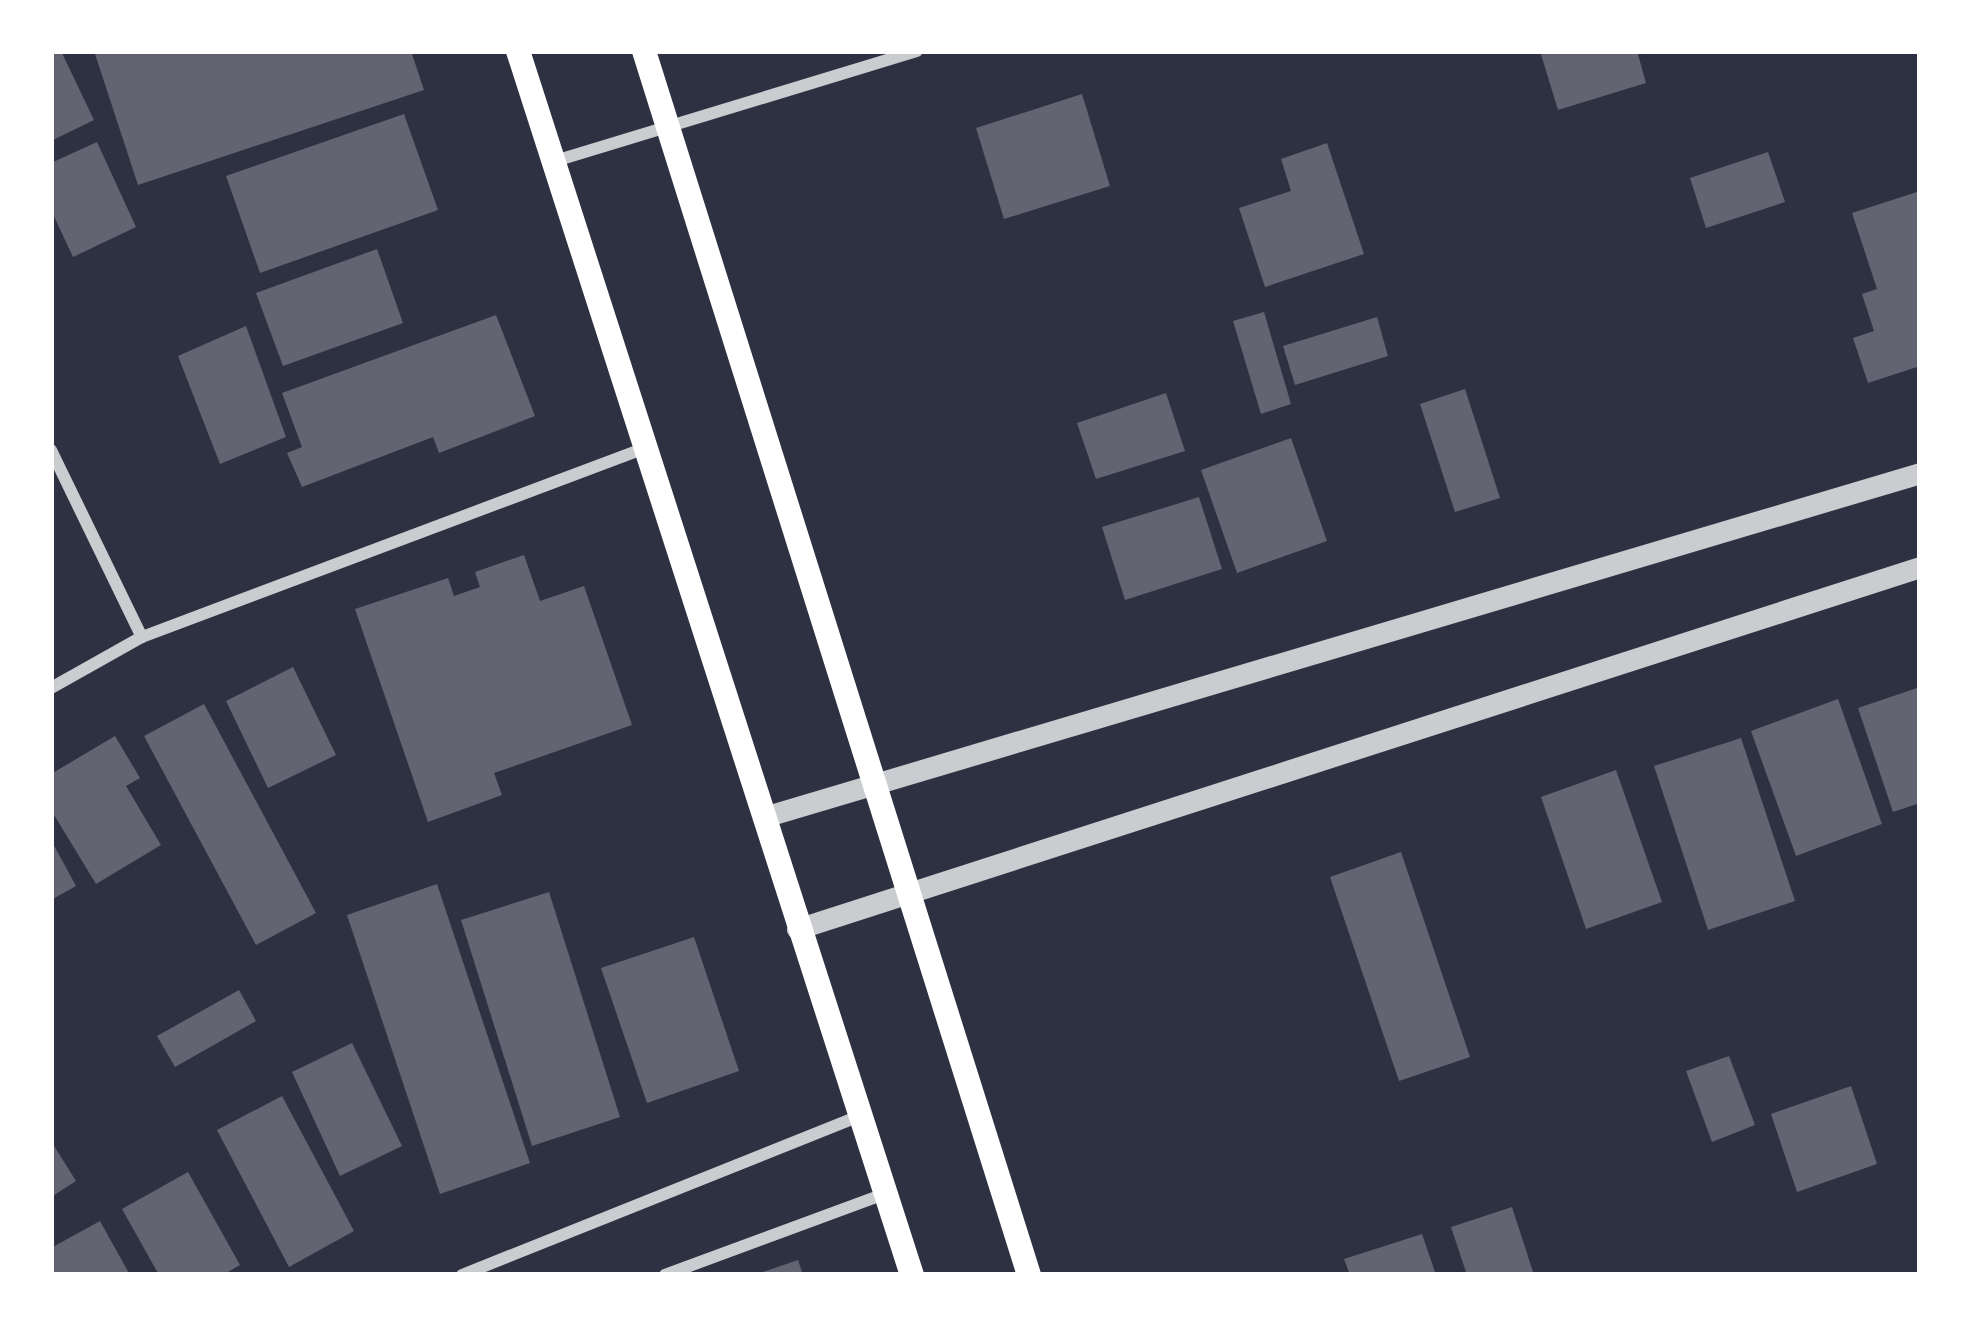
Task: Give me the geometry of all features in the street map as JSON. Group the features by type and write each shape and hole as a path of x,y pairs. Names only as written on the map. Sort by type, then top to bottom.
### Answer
{"main road":[{"path":"518,51 912,1275"},
{"path":"644,51 870,784 1029,1275"}],"street":[{"path":"555,161 917,51"},
{"path":"51,688 142,637 646,447"},
{"path":"51,450 142,637"},
{"path":"764,817 1920,472"},
{"path":"797,929 904,889 1920,568"},
{"path":"462,1275 863,1114"},
{"path":"664,1275 886,1193"}],"building":[{"path":"51,51 61,51 94,120 51,141"},
{"path":"94,51 411,51 424,90 138,185"},
{"path":"1540,51 1637,51 1646,83 1558,110"},
{"path":"1082,94 1110,186 1004,219 976,128"},
{"path":"404,114 438,210 260,273 226,176"},
{"path":"97,142 136,227 73,257 51,210 51,163"},
{"path":"1327,143 1364,254 1265,287 1239,208 1291,191 1281,159"},
{"path":"1768,152 1785,202 1706,228 1690,178"},
{"path":"1920,191 1920,366 1868,383 1853,338 1874,331 1862,294 1877,289 1852,213"},
{"path":"377,249 403,323 283,366 256,293"},
{"path":"1264,312 1291,404 1261,414 1233,321"},
{"path":"496,315 535,416 439,453 433,437 302,487 287,453 302,447 282,393"},
{"path":"1377,317 1388,356 1295,385 1283,346"},
{"path":"246,326 286,437 220,464 178,356"},
{"path":"1465,389 1500,498 1455,512 1420,404"},
{"path":"1166,393 1185,451 1096,479 1077,423"},
{"path":"1291,438 1327,541 1237,573 1201,470"},
{"path":"1199,497 1222,569 1125,600 1102,527"},
{"path":"524,555 540,601 584,586 632,725 494,773 502,795 428,822 355,609 448,578 454,596 480,587 475,572"},
{"path":"293,667 336,755 268,788 226,701"},
{"path":"1920,687 1920,803 1893,812 1858,708"},
{"path":"1838,699 1882,824 1796,856 1751,731"},
{"path":"204,704 316,913 256,945 144,736"},
{"path":"115,736 140,778 126,786 161,845 96,884 51,810 51,774"},
{"path":"1741,738 1795,901 1708,930 1654,766"},
{"path":"1616,770 1662,902 1586,929 1541,797"},
{"path":"51,840 76,886 51,900"},
{"path":"1401,852 1470,1057 1399,1081 1330,877"},
{"path":"437,884 530,1163 440,1194 347,915"},
{"path":"549,892 620,1117 532,1146 461,920"},
{"path":"694,937 739,1071 647,1103 601,968"},
{"path":"239,990 256,1021 175,1067 157,1036"},
{"path":"352,1043 402,1146 340,1176 292,1072"},
{"path":"1729,1056 1755,1125 1712,1142 1686,1071"},
{"path":"1851,1086 1877,1164 1797,1192 1771,1114"},
{"path":"282,1096 354,1231 289,1267 217,1130"},
{"path":"51,1141 76,1181 51,1197"},
{"path":"188,1172 240,1265 223,1275 159,1275 122,1209"},
{"path":"1512,1207 1534,1275 1467,1275 1451,1227"},
{"path":"100,1221 130,1275 51,1275 51,1248"},
{"path":"1422,1234 1436,1275 1350,1275 1344,1259"},
{"path":"798,1260 803,1275 757,1275 757,1274"}]}
